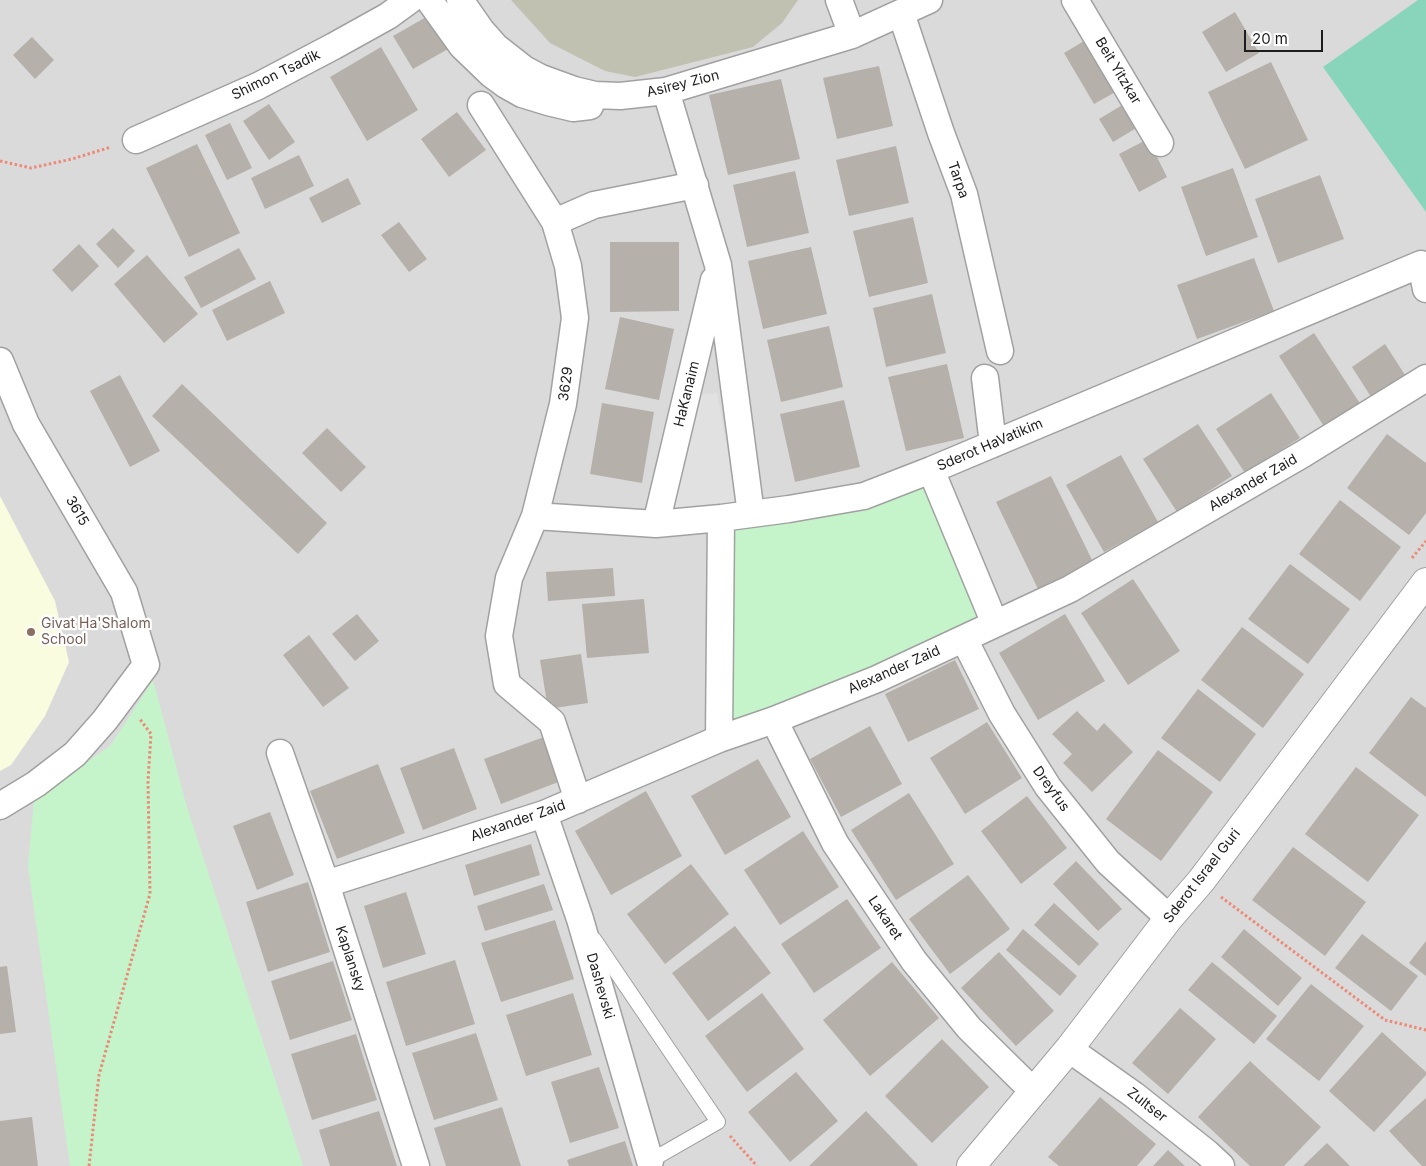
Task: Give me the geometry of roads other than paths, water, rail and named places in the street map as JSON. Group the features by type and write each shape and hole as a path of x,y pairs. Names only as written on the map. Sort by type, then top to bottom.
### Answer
{"street":[{"name":"Shimon Tsadik","path":"136,140 258,86 388,16 410,0"},
{"path":"429,0 462,46 491,74 522,94 574,108 601,106 620,96"},
{"name":"Asirey Zion","path":"460,0 496,47 524,69 541,78 574,90 595,95 620,96 666,91 852,35 929,0"},
{"path":"839,0 852,35"},
{"name":"Beit Yitzkar","path":"1075,0 1160,143"},
{"name":"Tarpa","path":"901,13 941,133 964,194 1000,351"},
{"name":"HaKanaim","path":"666,91 718,265 751,514"},
{"name":"3629","path":"481,105 555,222 568,266 575,318 563,404 535,516 509,578 499,636 507,684 552,722 578,800"},
{"path":"555,222 594,205 695,185"},
{"name":"HaKanaim","path":"656,524 718,265"},
{"name":"Sderot HaVatikim","path":"535,516 656,524 751,514 864,496 1423,277"},
{"name":"3615","path":"0,361 26,424 124,592 146,665 105,720 75,754 36,784 0,806"},
{"path":"985,378 993,444"},
{"name":"Alexander Zaid","path":"326,884 544,814 718,739 774,720 877,679 964,639 1070,589 1302,454 1426,378"},
{"path":"931,470 995,624"},
{"path":"718,739 721,518"},
{"name":"Sderot Israel Guri","path":"971,1166 1069,1049 1169,918 1200,881 1426,582"},
{"name":"Dreyfus","path":"964,639 1002,714 1048,787 1108,862 1169,918"},
{"name":"Lakaret","path":"774,720 835,843 914,961 968,1028 1033,1091"},
{"name":"Kaplansky","path":"280,753 326,884 416,1166"},
{"name":"Dashevski","path":"544,814 580,919 650,1160"},
{"name":"Zultser","path":"1069,1049 1134,1095 1221,1166"}],"lane":[{"path":"580,919 718,1122 650,1160"}],"place":[{"name":"Givat Ha'Shalom School","path":"31,632"}]}
